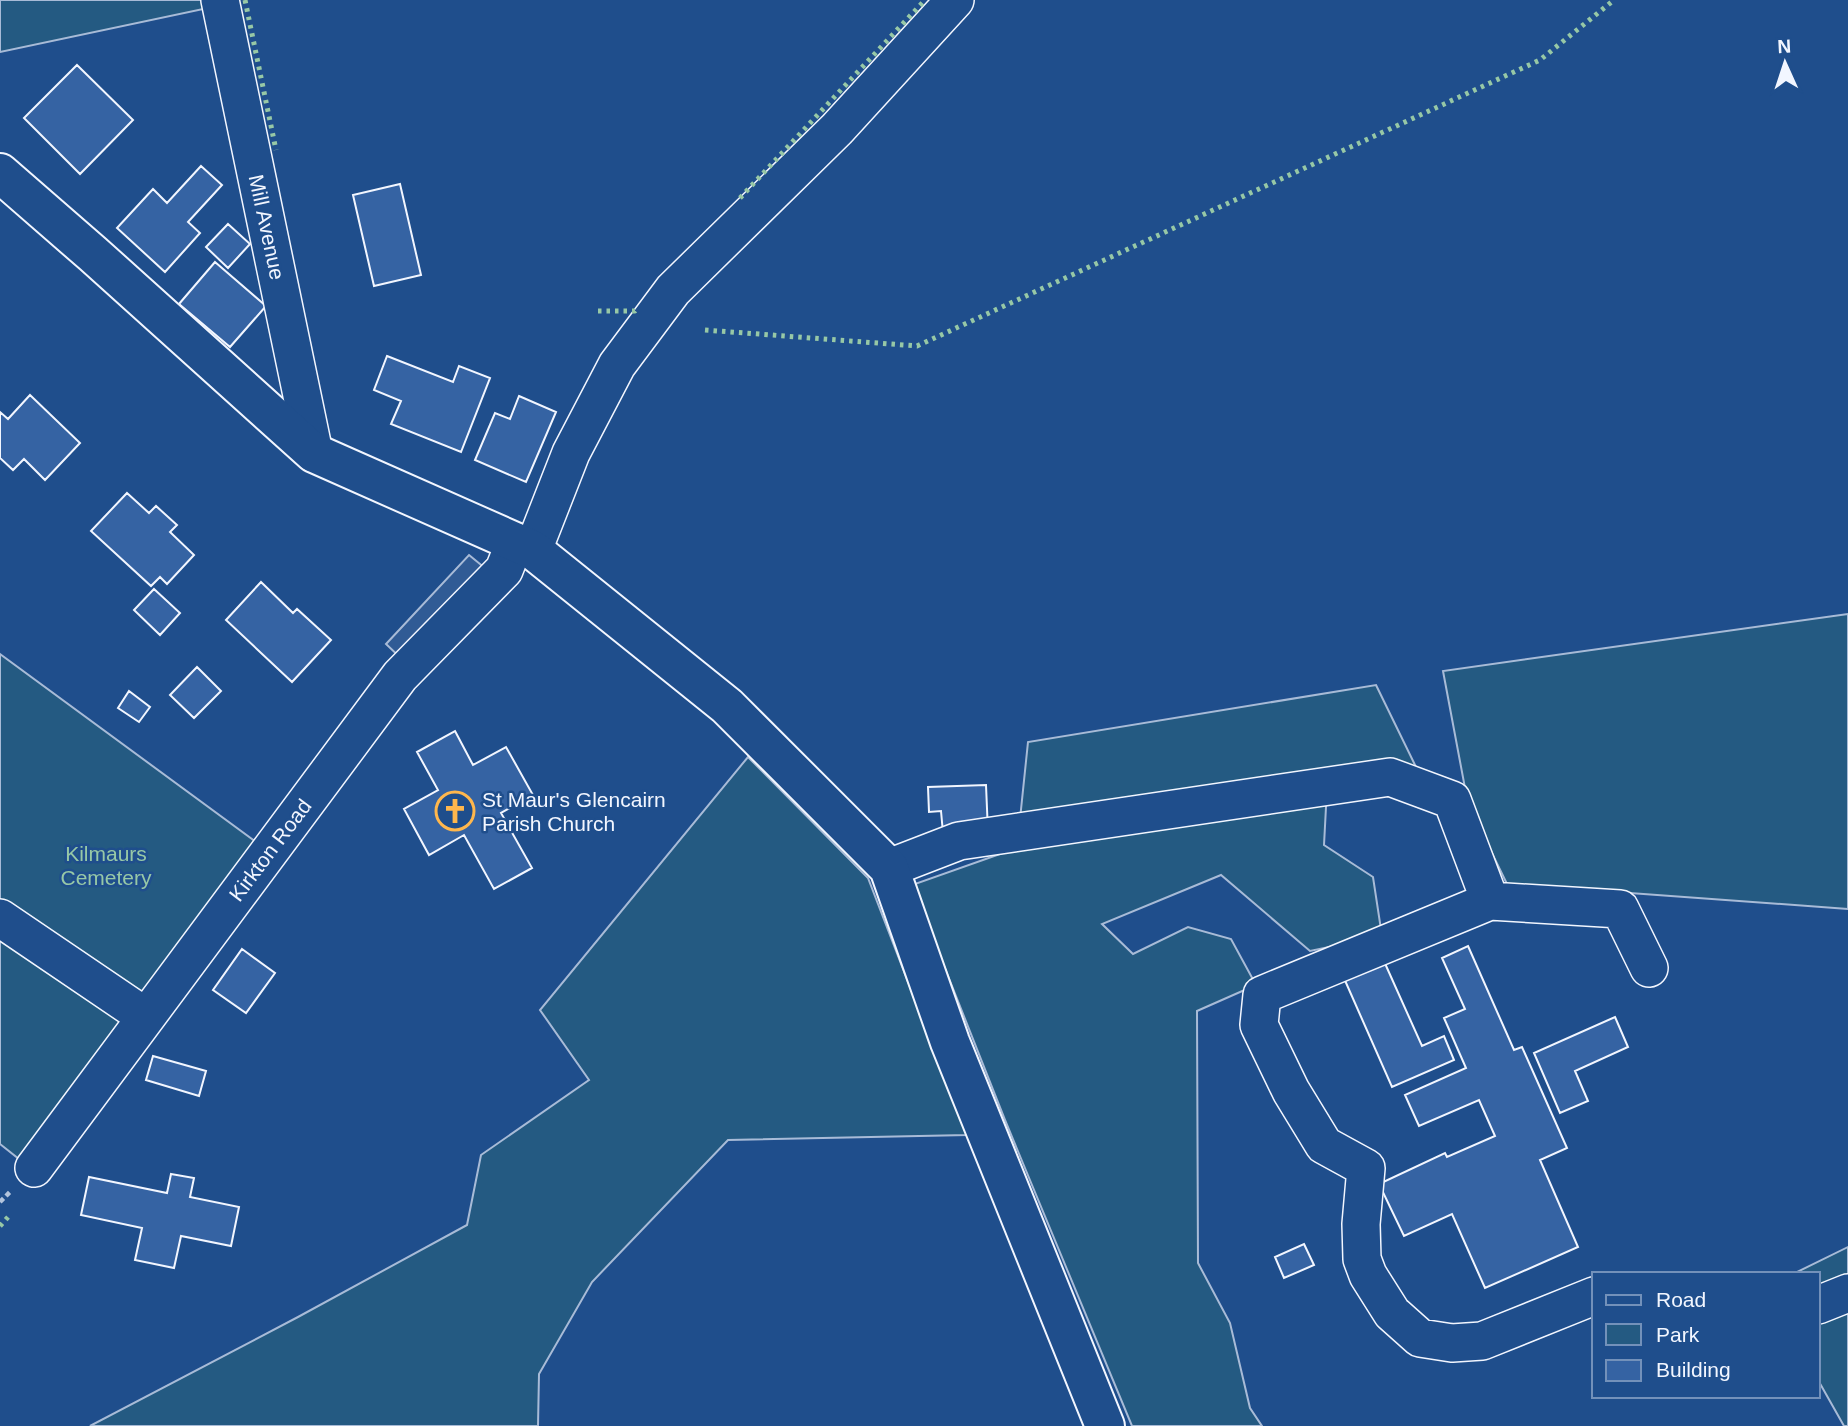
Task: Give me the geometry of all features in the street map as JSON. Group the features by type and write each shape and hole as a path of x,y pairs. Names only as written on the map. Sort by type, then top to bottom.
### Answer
{"main road":[{"path":"0,173 314,453 524,546 727,706 888,868 950,1042 1105,1426"}],"street":[{"name":"Mill Avenue","path":"220,0 314,453"},
{"name":"Kirkton Road","path":"34,1168 400,676 524,546 617,366 673,290 837,129 956,0"},
{"path":"888,868 959,841 1390,777 1452,800 1490,901"},
{"path":"1592,1297 1482,1340 1452,1343 1420,1338 1392,1313 1368,1275 1362,1259 1361,1224 1366,1168 1324,1145 1291,1091 1259,1025 1262,995 1490,901 1620,909 1649,968"},
{"path":"0,918 146,1017"},
{"path":"1820,1304 1848,1293"}],"green space":[{"path":"0,0 207,0 208,8 0,52"},
{"path":"1848,614 1848,909 1507,884 1468,804 1443,671"},
{"name":"Kilmaurs Cemetery","path":"0,654 256,842 19,1159 0,1144"},
{"path":"1376,685 1416,767 1328,769 1324,845 1373,877 1382,936 1310,951 1221,875 1102,924 1133,954 1188,927 1231,939 1256,985 1197,1011 1198,1263 1230,1323 1250,1408 1262,1426 1132,1426 1005,1120 912,885 1017,848 1028,742"},
{"path":"748,757 868,878 967,1135 728,1140 592,1282 539,1374 538,1426 90,1426 467,1225 481,1155 589,1080 540,1010"},
{"path":"1848,1247 1848,1426 1844,1426 1820,1384 1820,1272 1797,1272"}],"shaded area":[{"path":"469,555 491,573 405,662 386,644"}],"building":[{"path":"77,65 133,120 80,174 24,118"},
{"path":"201,166 222,185 188,222 200,233 165,272 117,228 153,189 167,203"},
{"path":"400,184 421,275 374,286 353,195"},
{"path":"228,224 250,244 228,268 206,247"},
{"path":"215,262 266,306 230,347 179,304"},
{"path":"387,356 453,382 459,366 490,378 461,452 391,424 401,401 374,390"},
{"path":"30,395 80,443 45,480 24,459 13,470 0,458 0,412 8,419"},
{"path":"519,396 556,412 526,482 475,460 495,413 510,419"},
{"path":"127,493 149,513 156,506 177,525 170,532 194,555 167,584 160,577 151,586 91,531"},
{"path":"261,582 293,613 297,609 331,640 292,682 226,620"},
{"path":"154,589 180,613 160,635 134,610"},
{"path":"197,667 221,691 194,718 170,695"},
{"path":"129,691 150,707 139,722 118,708"},
{"name":"St Maur's Glencairn Parish Church","path":"455,731 473,765 506,747 533,795 501,813 532,868 494,889 464,835 429,855 404,809 438,790 417,752"},
{"path":"986,785 988,832 943,833 941,811 929,812 928,787"},
{"path":"1468,946 1514,1050 1522,1047 1567,1148 1540,1160 1578,1247 1485,1288 1452,1214 1404,1236 1379,1184 1445,1153 1447,1157 1495,1136 1479,1100 1419,1126 1405,1095 1466,1068 1444,1018 1465,1009 1442,958"},
{"path":"242,949 275,973 246,1013 213,990"},
{"path":"1383,959 1422,1046 1444,1036 1454,1060 1392,1087 1343,976"},
{"path":"1615,1017 1628,1047 1575,1071 1588,1101 1560,1113 1534,1053"},
{"path":"153,1056 206,1071 199,1096 146,1080"},
{"path":"171,1174 194,1178 190,1197 239,1207 231,1246 181,1236 174,1268 135,1260 142,1228 81,1215 89,1177 167,1193"},
{"path":"1304,1244 1314,1265 1284,1278 1275,1257"}],"hedge":[{"path":"245,0 276,150"},
{"path":"740,198 925,0"},
{"path":"705,330 917,346 1540,60 1614,0"},
{"path":"598,311 635,311 638,308"},
{"path":"0,1226 9,1216"}],"place":[{"name":"St Maur's Glencairn Parish Church","path":"455,811"}]}
